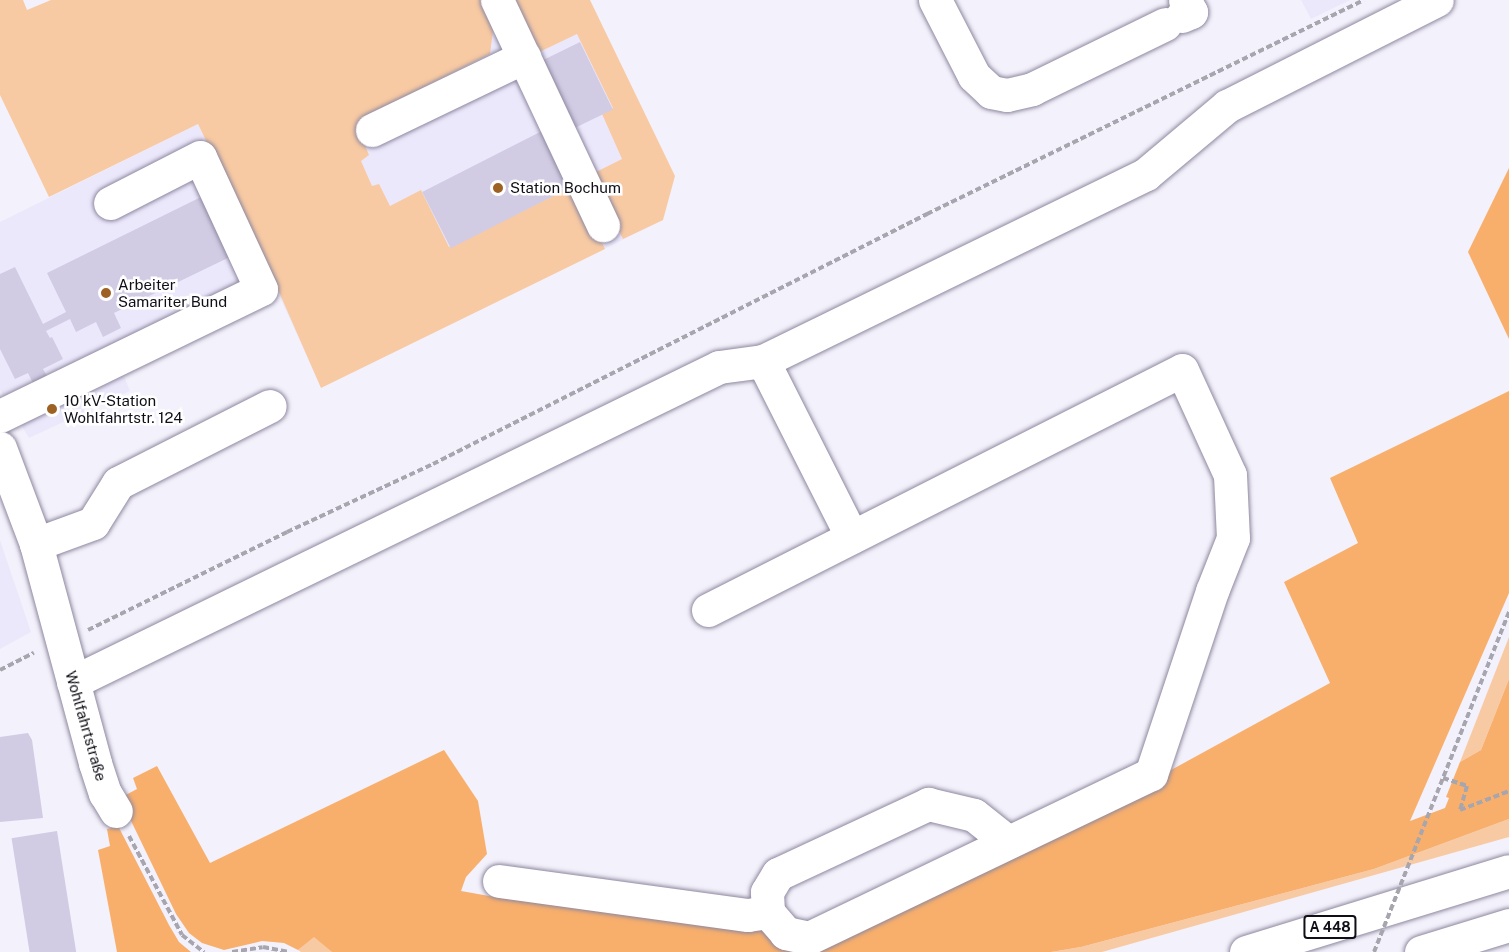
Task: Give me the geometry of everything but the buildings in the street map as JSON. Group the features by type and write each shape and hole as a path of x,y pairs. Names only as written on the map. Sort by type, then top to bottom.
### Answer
{"main road":[{"path":"497,0 603,225"},
{"path":"935,0 974,76 991,92 1006,95 1032,89 1178,13"},
{"path":"73,682 719,367 764,361 1146,174 1227,106 1437,0"},
{"path":"372,130 524,57"},
{"path":"0,416 261,289 200,157 110,202"},
{"path":"764,361 852,537"},
{"path":"708,610 1182,370 1230,475 1233,538 1212,591 1151,774 809,938 786,933 768,912 767,892 778,874 928,804 974,815 1008,842"},
{"path":"36,544 93,523 118,483 270,406"},
{"name":"Wohlfahrtstraße","path":"4,470 36,544 105,793 116,811"},
{"name":"A 448","path":"1246,952 1509,871"},
{"path":"499,881 748,915 768,912"},
{"path":"1421,952 1509,925"}],"path":[{"path":"62,644 287,532 433,464 927,214 1363,0"},
{"path":"1374,952 1509,612"},
{"path":"0,670 24,658"},
{"path":"1443,778 1467,786 1460,810 1509,791"},
{"path":"116,811 182,935 204,952"},
{"path":"232,952 263,947 288,952"}],"shaded area":[{"path":"0,0 23,0 27,10 51,0 488,0 495,16 490,54 360,119 368,137 363,141 369,155 361,161 372,186 379,184 390,206 421,190 449,247 575,185 605,249 321,388 279,292 198,124 49,197 0,95"},
{"path":"444,0 589,0 663,220 321,387 278,293 122,371 130,391 29,438 0,390 0,222 198,124 233,196"},
{"path":"506,0 590,0 675,176 663,220 623,239 594,181 596,172 622,159 602,114 613,108 577,34 533,55"},
{"path":"1301,0 1350,0 1311,19"},
{"path":"1509,168 1509,339 1468,252"},
{"path":"1509,391 1509,593 1410,821 1445,808 1449,798 1446,797 1460,762 1481,750 1509,679 1509,819 1374,869 1081,947 1051,952 332,952 314,937 298,950 284,943 262,941 224,950 202,943 189,933 176,914 120,798 137,789 133,778 157,766 210,863 444,750 478,801 487,854 466,877 461,891 506,899 536,892 763,923 786,940 1003,862 1330,683 1284,582 1358,543 1330,478"},
{"path":"0,540 31,632 0,649"},
{"path":"1509,637 1509,679 1481,750 1460,762"},
{"path":"114,818 169,925 179,942 191,952 117,952 98,850 110,846 107,829 111,828 109,821"},
{"path":"1509,819 1509,837 1102,952 1051,952 1081,947 1374,869"},
{"path":"314,936 332,952 301,952 298,950"}],"place":[{"name":"Station Bochum","path":"498,188"},
{"name":"Arbeiter Samariter Bund","path":"106,293"},
{"name":"10 kV-Station Wohlfahrtstr. 124","path":"52,409"}]}
